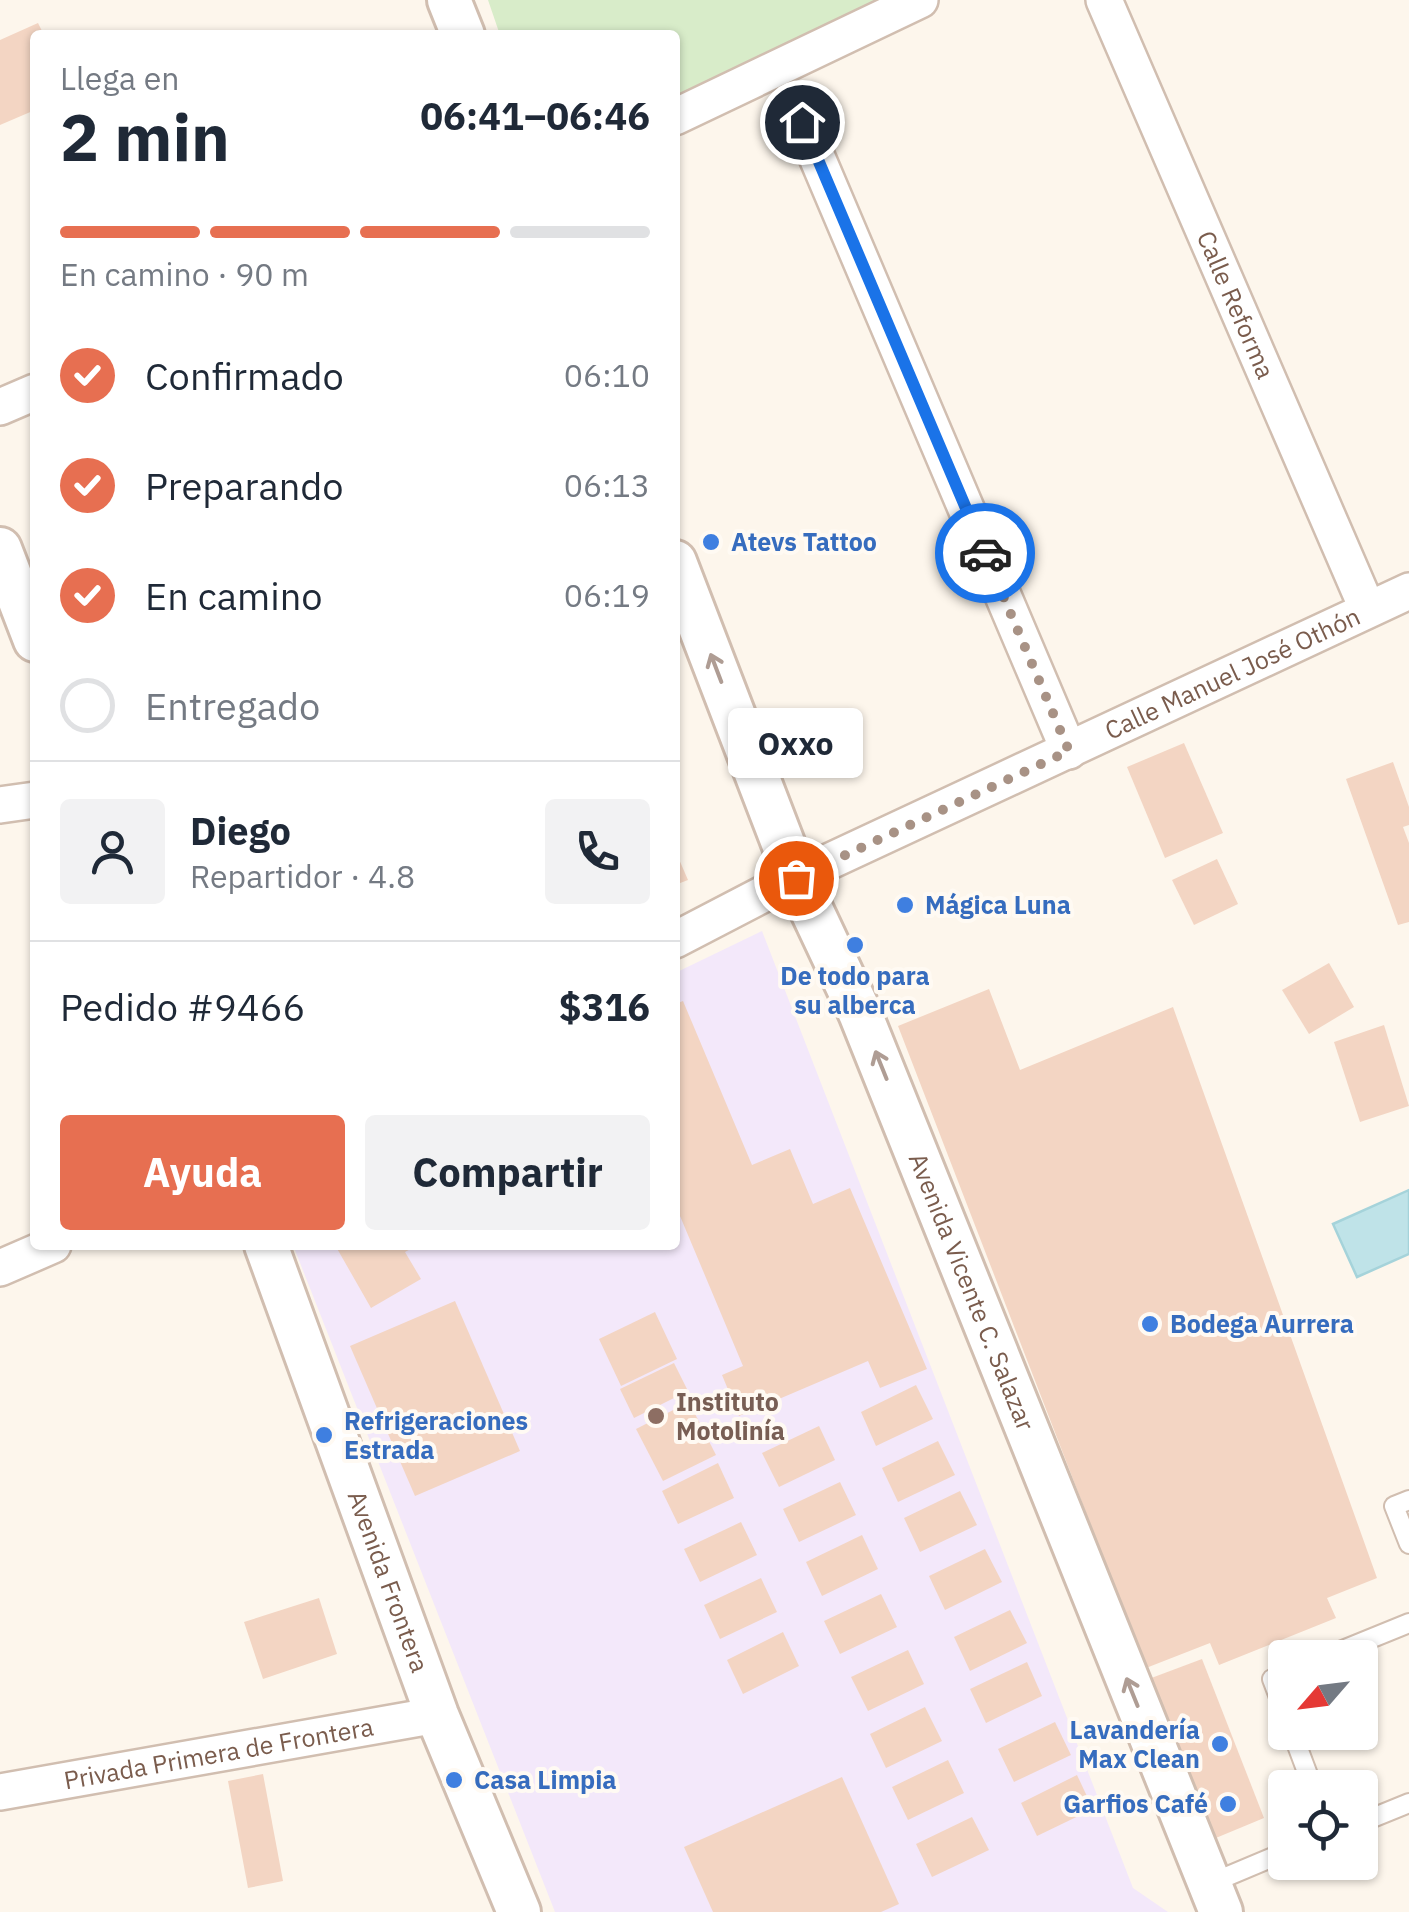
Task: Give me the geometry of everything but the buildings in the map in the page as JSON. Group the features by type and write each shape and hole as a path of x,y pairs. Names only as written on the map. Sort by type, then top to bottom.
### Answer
{"street":[{"path":"448,0 461,30"},
{"path":"680,115 920,0"},
{"name":"Calle Reforma","path":"1104,0 1366,608"},
{"path":"802,122 1069,751"},
{"path":"0,407 30,394"},
{"path":"0,549 30,627"},
{"name":"Avenida Vicente C. Salazar","path":"680,575 796,878 860,1013 1215,1898"},
{"name":"Calle Manuel José Othón","path":"680,937 796,878 1409,591"},
{"path":"0,805 30,801"},
{"path":"0,1268 42,1250"},
{"name":"Avenida Frontera","path":"268,1250 436,1715 518,1912"},
{"name":"Privada Primera de Frontera","path":"0,1792 436,1715"}],"lane":[{"path":"1409,1500 1394,1506 1409,1544"},
{"path":"1366,1640 1409,1622"},
{"path":"1378,1815 1409,1802"},
{"path":"1215,1898 1268,1863"}],"shaded area":[{"name":"Instituto Motolinía","path":"762,931 1133,1888 1168,1912 555,1912 295,1250 680,1250 680,971"}],"green space":[{"path":"488,0 895,0 680,98 680,30 498,30"}],"water":[{"path":"1409,1190 1409,1254 1357,1277 1333,1224"}],"way so far":[{"path":"796,878 1069,751 985,553"}],"place":[{"name":"Atevs Tattoo","path":"711,542"},
{"name":"Oxxo","path":"796,878"},
{"name":"Mágica Luna","path":"905,905"},
{"name":"De todo para su alberca","path":"855,945"},
{"name":"Bodega Aurrera","path":"1150,1324"},
{"name":"Instituto Motolinía","path":"656,1416"},
{"name":"Refrigeraciones Estrada","path":"324,1435"},
{"name":"Lavandería Max Clean","path":"1220,1744"},
{"name":"Casa Limpia","path":"454,1780"},
{"name":"Garfios Café","path":"1228,1804"}],"route":[{"path":"802,122 985,553"}]}
